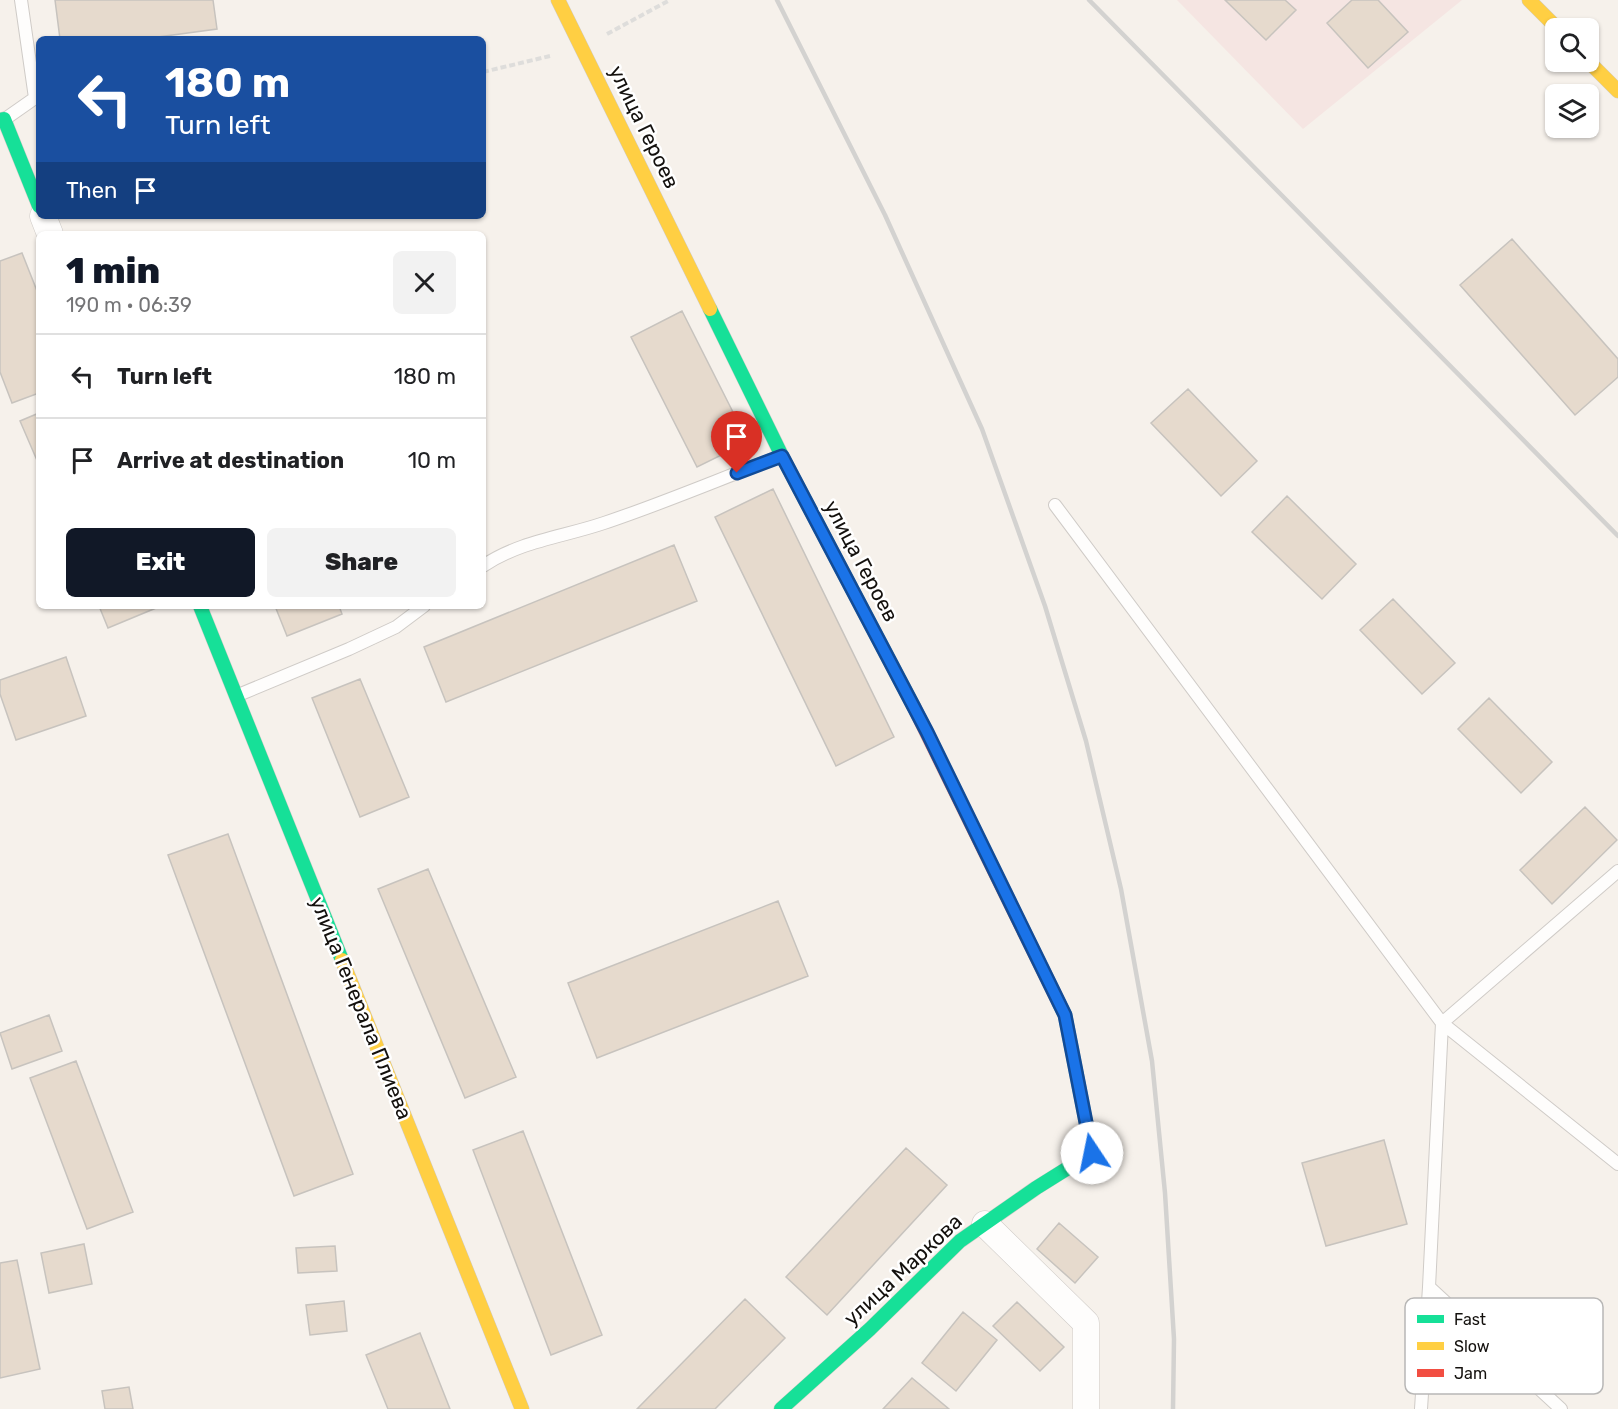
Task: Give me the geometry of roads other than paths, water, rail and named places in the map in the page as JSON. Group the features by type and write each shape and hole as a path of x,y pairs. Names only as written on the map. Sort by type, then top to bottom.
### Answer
{"street":[{"name":"улица Героев","path":"558,0 782,456 927,732 1065,1015 1092,1153"},
{"path":"1529,0 1547,18"},
{"path":"1599,72 1618,91"},
{"path":"2,120 36,199"},
{"name":"улица Генерала Плиева","path":"201,609 522,1409"},
{"name":"улица Маркова","path":"781,1409 870,1329 960,1241 1036,1188 1092,1153"},
{"path":"985,1224 1086,1323 1086,1409"}],"lane":[{"path":"2,120 35,98 21,0"},
{"path":"486,564 535,541 603,524 782,456"},
{"path":"1054,505 1442,1023 1618,1164"},
{"path":"236,696 396,627 420,609"},
{"path":"1428,1298 1442,1023 1618,871"},
{"path":"1429,1287 1441,1298"},
{"path":"1421,1409 1422,1394"},
{"path":"1545,1394 1561,1409"}],"railway":[{"path":"777,0 885,215 982,429 1045,606 1086,741 1121,889 1152,1061 1165,1193 1174,1339 1173,1409"},
{"path":"1089,0 1618,536"}]}
